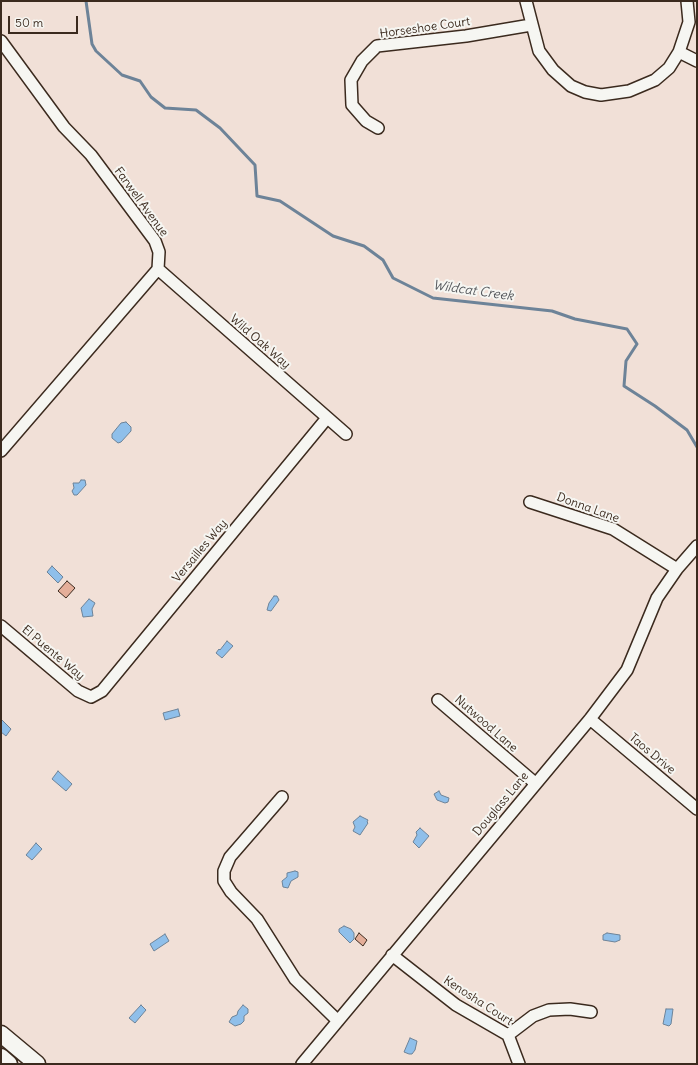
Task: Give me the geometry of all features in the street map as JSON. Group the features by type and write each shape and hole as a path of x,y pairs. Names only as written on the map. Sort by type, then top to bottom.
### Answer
{"main road":[{"path":"1,1034 37,1064"},
{"path":"1,1057 9,1064"}],"street":[{"path":"526,1 538,51 553,70 571,86 584,92 601,95 629,91 655,80 669,68 679,52 689,22 687,1"},
{"name":"Horseshoe Court","path":"378,128 366,121 352,106 351,80 362,62 377,46 458,37 531,25"},
{"name":"Farwell Avenue","path":"1,41 64,127 90,155 155,241 159,252 158,269"},
{"path":"679,52 697,61"},
{"path":"1,451 158,269"},
{"name":"Wild Oak Way","path":"158,269 346,434"},
{"name":"Versailles Way","path":"91,697 102,691 327,418"},
{"name":"Donna Lane","path":"530,502 613,529 677,569"},
{"name":"Douglass Lane","path":"302,1064 535,783 590,719 626,670 658,598 677,569 697,546"},
{"name":"El Puente Way","path":"1,626 78,691 91,697"},
{"name":"Nutwood Lane","path":"438,700 535,783"},
{"name":"Taos Drive","path":"590,719 697,809"},
{"path":"282,797 230,857 224,871 224,881 231,892 257,919 295,979 338,1021"},
{"name":"Kenosha Court","path":"392,955 456,1005 508,1035 518,1064"},
{"path":"508,1035 533,1016 549,1010 570,1009 591,1012"}],"water":[{"path":"126,422 131,427 131,431 121,442 118,443 112,438 112,434 121,423"},
{"path":"81,480 85,480 86,485 77,495 74,495 72,491 74,488 73,483 79,483"},
{"path":"52,566 63,577 58,583 47,572"},
{"path":"274,596 277,596 279,600 271,611 267,610 269,603"},
{"path":"89,599 95,603 92,609 93,616 83,617 81,608"},
{"path":"227,641 233,646 222,658 216,653"},
{"path":"178,709 180,716 165,720 163,713"},
{"path":"1,719 11,729 6,736 1,732"},
{"path":"58,771 72,784 66,791 52,779"},
{"path":"439,791 441,795 449,798 448,802 445,803 437,800 434,794"},
{"path":"360,816 368,820 368,823 360,835 353,831 355,827 353,822"},
{"path":"420,828 429,836 419,848 413,842 417,835 416,832"},
{"path":"36,843 42,849 32,860 26,855"},
{"path":"295,871 298,872 298,877 291,881 288,888 283,887 282,881 287,877 287,873"},
{"path":"344,926 351,929 354,933 354,939 350,943 339,932 339,929"},
{"path":"607,933 620,935 620,940 615,942 603,940 603,935"},
{"path":"165,934 169,941 154,951 150,944"},
{"path":"141,1005 146,1010 135,1023 129,1018"},
{"path":"243,1005 248,1009 248,1013 244,1016 244,1021 241,1024 235,1026 229,1022 232,1017 237,1015 238,1011"},
{"path":"666,1009 673,1009 671,1024 669,1026 663,1024"},
{"path":"410,1038 417,1041 415,1050 412,1054 404,1052"}],"building":[{"path":"67,581 75,588 66,598 58,591"},
{"path":"359,933 367,940 363,946 355,939"}],"waterway":[{"name":"Wildcat Creek","path":"86,1 92,44 96,51 122,75 140,81 151,97 165,108 196,110 220,128 255,165 257,196 280,201 333,236 364,246 383,260 393,278 433,298 552,311 575,319 627,329 637,344 626,361 624,386 655,406 687,430 697,447"}]}
